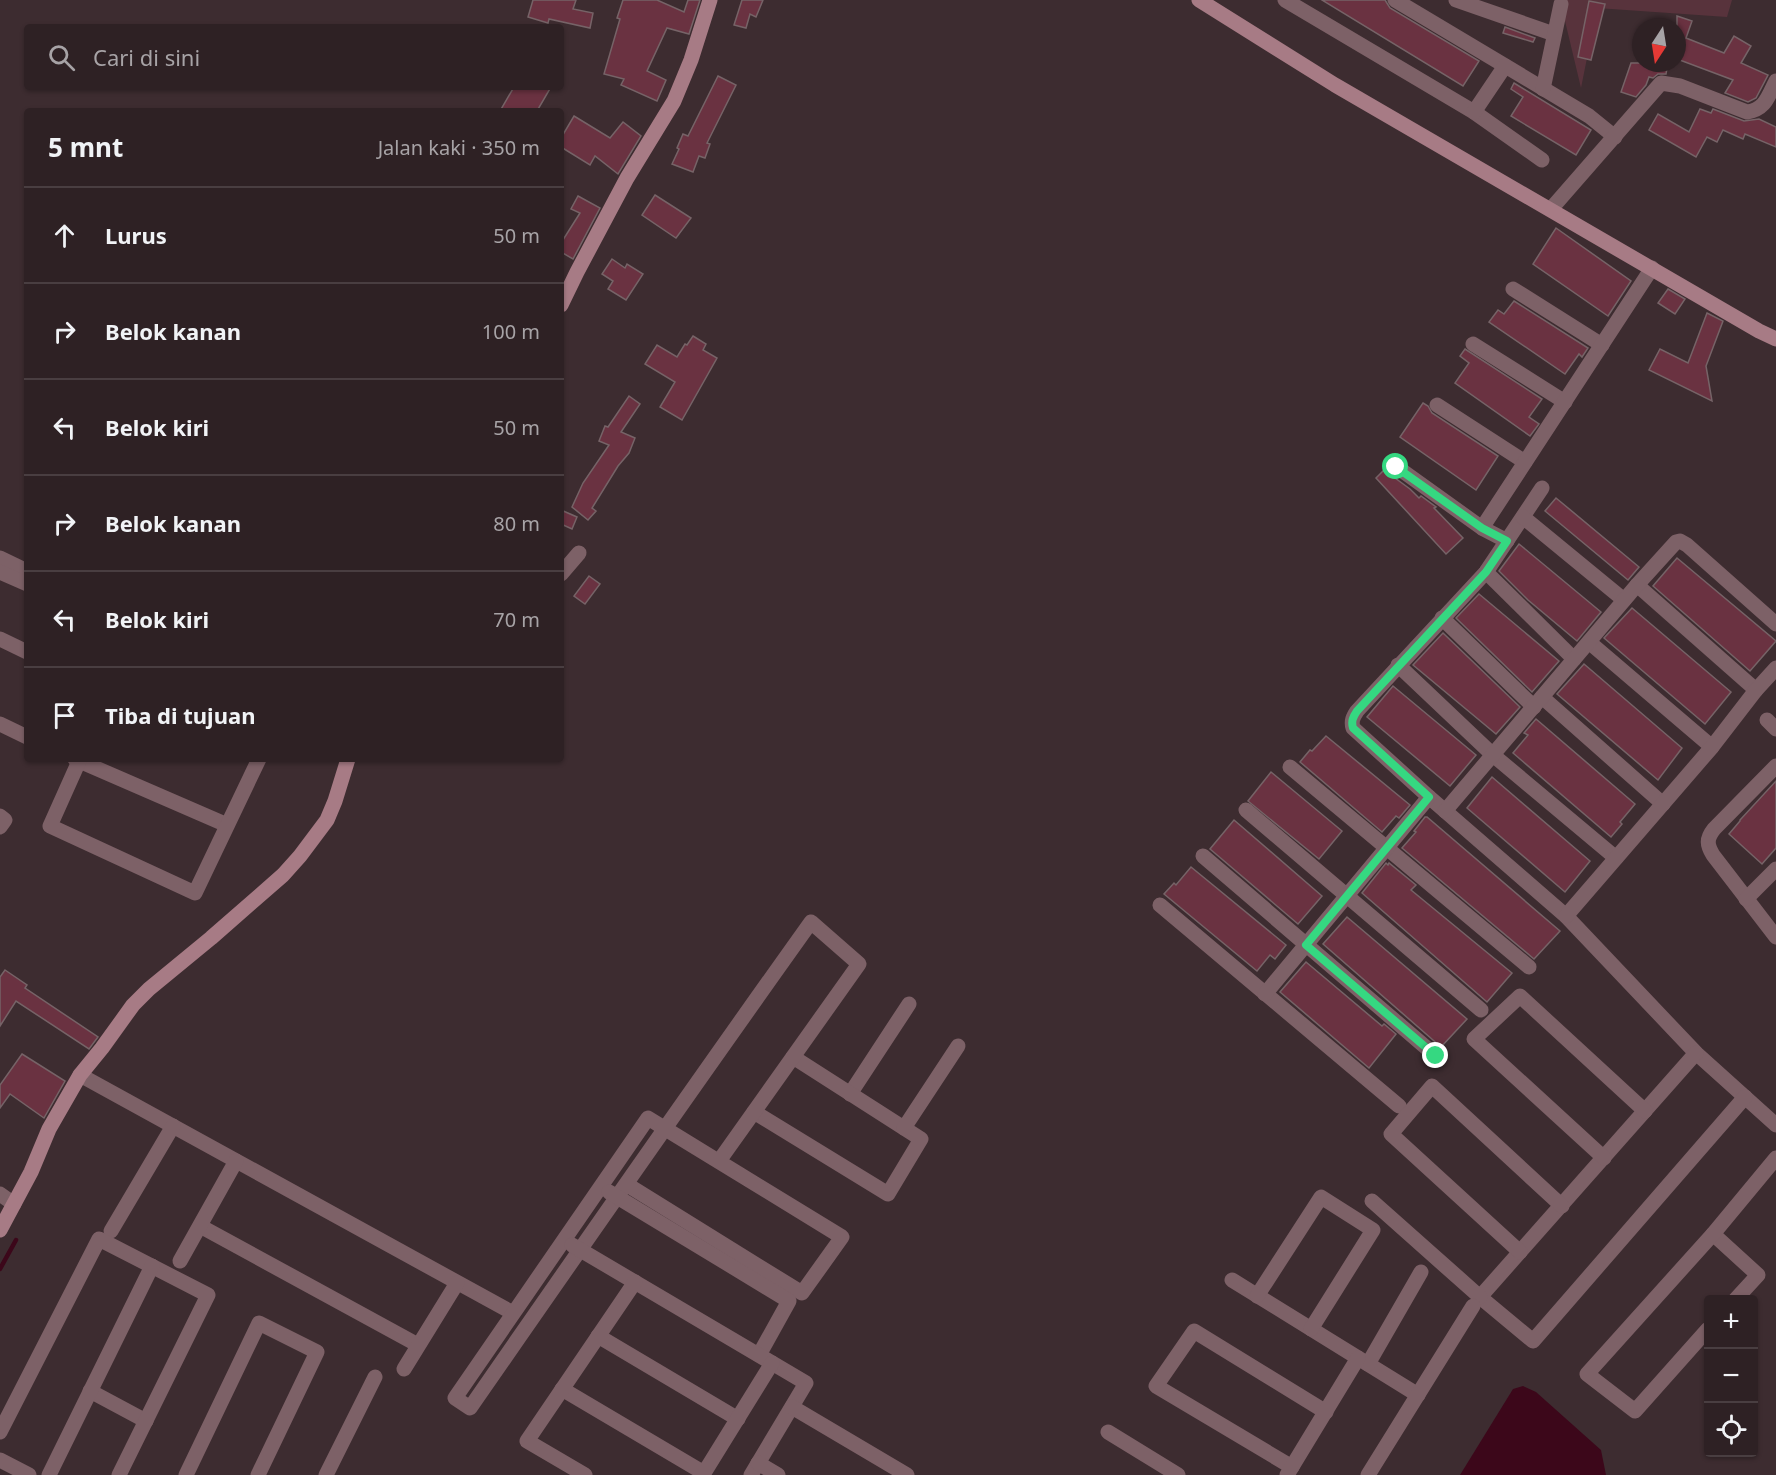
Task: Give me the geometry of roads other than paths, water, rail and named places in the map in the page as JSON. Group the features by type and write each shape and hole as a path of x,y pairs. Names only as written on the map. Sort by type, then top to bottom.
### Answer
{"street":[{"path":"564,298 627,178 674,101 691,60 710,0"},
{"path":"1199,0 1335,85 1776,339"},
{"path":"1285,0 1474,112 1542,160"},
{"path":"1395,0 1589,116 1615,137"},
{"path":"1456,0 1554,34"},
{"path":"1543,89 1561,4"},
{"path":"1474,112 1504,66"},
{"path":"1551,209 1661,83 1680,86 1747,112 1762,106 1776,81"},
{"path":"1482,528 1652,268"},
{"path":"1513,289 1602,345"},
{"path":"1473,344 1565,402"},
{"path":"1437,405 1526,462"},
{"path":"1396,467 1482,528 1507,541"},
{"path":"1542,488 1486,572 1398,664 1357,711 1352,723 1353,728 1566,916 1696,1053 1776,1125"},
{"path":"1523,517 1624,600"},
{"path":"1445,811 1674,544 1680,541 1687,545 1776,624"},
{"path":"564,570 579,553"},
{"path":"0,558 24,570"},
{"path":"0,572 24,583"},
{"path":"1486,572 1574,659"},
{"path":"1637,585 1756,690"},
{"path":"1442,618 1538,702 1663,804"},
{"path":"0,639 24,651"},
{"path":"1590,642 1712,747"},
{"path":"1398,664 1493,755 1616,858"},
{"path":"1566,916 1712,747 1776,668"},
{"path":"0,724 24,736"},
{"path":"77,762 50,826 195,893 258,762"},
{"path":"83,762 227,825"},
{"path":"0,1230 31,1172 49,1130 80,1075 133,1005 149,989 283,875 300,856 327,820 347,762"},
{"path":"1290,766 1529,967"},
{"path":"1776,766 1714,830 1708,842 1713,855 1776,938"},
{"path":"1265,994 1429,797"},
{"path":"1246,810 1480,1010"},
{"path":"0,816 5,820 0,827"},
{"path":"1203,856 1436,1056"},
{"path":"1746,899 1776,869"},
{"path":"1160,905 1399,1106"},
{"path":"601,1187 621,1190 802,1293 842,1237 719,1161 664,1128 648,1118 455,1398 470,1408 580,1250 621,1190 664,1128 811,922 859,964 719,1161"},
{"path":"1604,1158 1474,1039 1520,996 1644,1111"},
{"path":"850,1094 909,1004"},
{"path":"904,1128 958,1046"},
{"path":"1368,1475 1476,1302 1696,1053"},
{"path":"754,1112 888,1194 921,1139 793,1057"},
{"path":"80,1075 513,1313"},
{"path":"1520,1252 1390,1134 1432,1086 1562,1206"},
{"path":"1372,1201 1476,1302 1533,1341 1745,1097"},
{"path":"111,1231 173,1126"},
{"path":"1704,1333 1635,1411 1587,1374 1713,1234 1776,1158"},
{"path":"180,1261 237,1161"},
{"path":"562,1389 704,1473 738,1419 789,1301 621,1190"},
{"path":"0,1194 14,1204"},
{"path":"1257,1296 1321,1197 1372,1230 1311,1329"},
{"path":"200,1226 418,1345"},
{"path":"1713,1234 1758,1275 1739,1295"},
{"path":"0,1432 99,1239 208,1295 119,1475"},
{"path":"564,1240 806,1383 755,1469 778,1475"},
{"path":"49,1475 152,1266"},
{"path":"1326,1412 1194,1331 1156,1386 1290,1471 1326,1412 1363,1361 1421,1272"},
{"path":"1232,1280 1418,1395"},
{"path":"404,1369 457,1282"},
{"path":"585,1475 528,1441 635,1282"},
{"path":"186,1475 259,1323 317,1352 258,1475"},
{"path":"598,1336 738,1419"},
{"path":"326,1475 375,1377"},
{"path":"90,1391 146,1421"},
{"path":"792,1407 907,1475"},
{"path":"1108,1432 1178,1475"},
{"path":"0,1460 29,1475"}],"waterway":[{"path":"0,1269 16,1240"}]}
